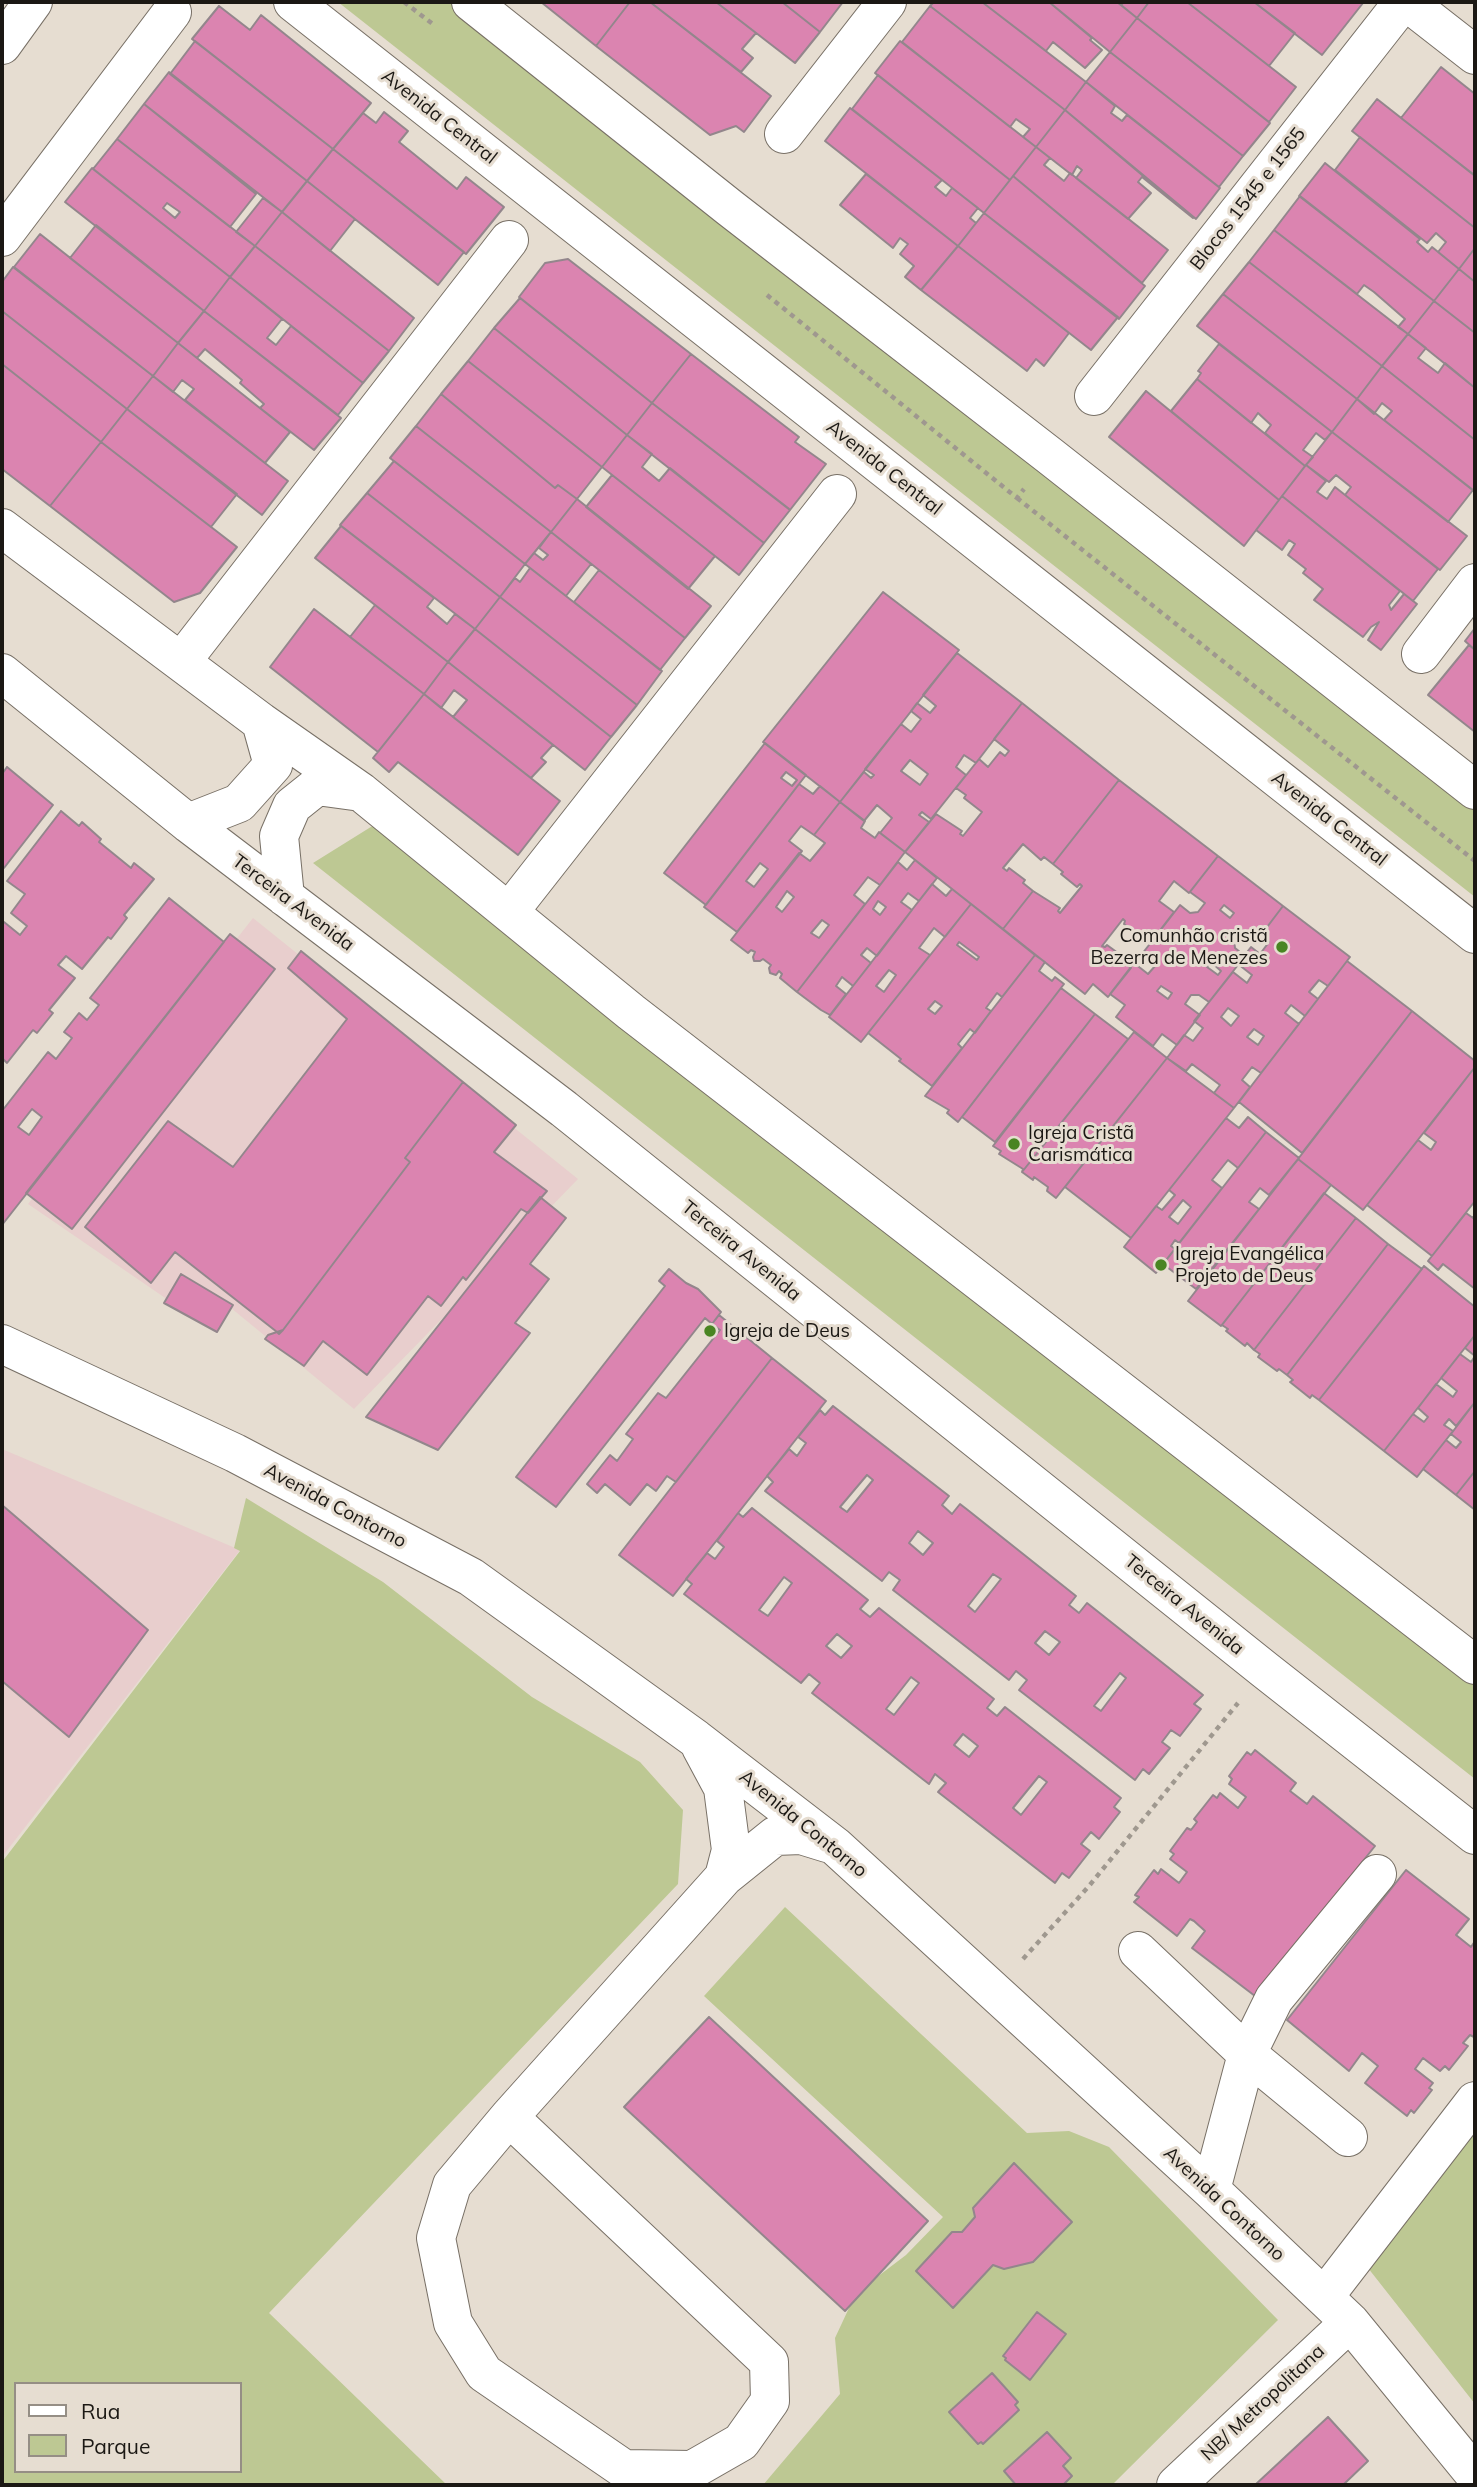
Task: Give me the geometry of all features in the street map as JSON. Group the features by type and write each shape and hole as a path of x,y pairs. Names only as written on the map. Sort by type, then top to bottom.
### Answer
{"street":[{"path":"2,45 33,2"},
{"name":"Avenida Central","path":"293,2 1475,934"},
{"path":"471,2 730,208 1475,790"},
{"path":"784,134 887,2"},
{"path":"1405,2 1475,55"},
{"name":"Blocos 1545 e 1565","path":"1094,396 1405,2"},
{"path":"2,237 172,12"},
{"path":"181,662 509,240"},
{"path":"509,912 837,494"},
{"path":"2,528 261,722 361,792 631,1012 1475,1665"},
{"path":"1421,654 1475,583"},
{"name":"Terceira Avenida","path":"2,673 188,823 564,1109 1475,1835"},
{"path":"188,823 239,803 273,765 261,722"},
{"path":"285,897 279,836 292,806 317,786 361,792"},
{"name":"Avenida Contorno","path":"2,1344 235,1453 471,1577 696,1739 835,1846 1337,2309 1475,2475"},
{"path":"696,1739 723,1788 731,1850 724,1877"},
{"path":"509,2117 769,2362 770,2401 741,2442 692,2470 624,2469 484,2373 453,2323 436,2238 452,2185 509,2117 724,1877 775,1836 801,1835 835,1846"},
{"path":"1211,2190 1247,2054 1274,1999 1377,1874"},
{"path":"1138,1951 1247,2054 1349,2137"},
{"name":"NB/ Metropolitana","path":"1176,2485 1337,2309 1475,2101"}],"path":[{"path":"1017,498 1475,862"},
{"path":"994,1992 1090,1886 1265,1670"}],"shaded area":[{"path":"253,918 578,1179 354,1409 231,1308 212,1330 28,1204"},
{"path":"2,1449 240,1550 2,1857"}],"green space":[{"path":"338,2 454,2 1475,802 1475,897"},
{"path":"374,825 1475,1672 1475,1779 313,863"},
{"path":"246,1498 383,1582 532,1697 640,1762 683,1810 678,1884 269,2313 447,2485 2,2485 2,1862 240,1551 234,1548"},
{"path":"785,1907 1027,2133 1069,2131 1109,2147 1278,2320 1112,2485 763,2485 840,2394 835,2338 856,2293 906,2255 943,2217 704,1996"},
{"path":"1475,2132 1475,2404 1368,2268"}],"building":[{"path":"541,2 630,2 596,46"},
{"path":"630,2 650,2 771,96 744,132 736,126 710,135 596,46"},
{"path":"650,2 716,2 756,33 742,49 753,58 741,72"},
{"path":"716,2 782,2 820,32 795,63"},
{"path":"782,2 843,2 820,32"},
{"path":"934,2 982,2 1086,82 1065,110 930,6"},
{"path":"982,2 1049,2 1092,38 1090,40 1102,50 1085,68 1053,42 1046,51"},
{"path":"1049,2 1117,2 1137,18 1110,52"},
{"path":"1124,2 1149,2 1137,18 1121,5"},
{"path":"1149,2 1187,2 1296,87 1269,122 1137,18"},
{"path":"1187,2 1254,2 1295,33 1269,66"},
{"path":"1254,2 1362,2 1363,3 1322,55"},
{"path":"219,6 250,30 261,15 371,103 333,149 192,39"},
{"path":"930,6 1065,110 1036,147 1023,137 1030,129 1016,119 1010,127 902,42"},
{"path":"1137,18 1270,123 1243,156 1110,52"},
{"path":"195,41 333,149 307,181 170,74"},
{"path":"900,41 1036,147 1010,180 875,73"},
{"path":"1110,52 1243,156 1219,187 1086,82"},
{"path":"1441,67 1475,94 1473,174 1401,118"},
{"path":"169,72 307,181 282,212 144,104"},
{"path":"878,75 1010,180 984,213 852,109"},
{"path":"1086,82 1115,106 1111,113 1122,121 1127,115 1220,188 1196,219 1065,110"},
{"path":"1377,99 1475,176 1475,228 1352,131"},
{"path":"144,104 256,194 230,227 117,139"},
{"path":"850,108 942,180 935,187 946,196 952,188 978,208 970,218 976,223 958,246 825,141"},
{"path":"1065,110 1193,218 1142,177 1138,182 1151,193 1128,219 1076,178 1082,170 1077,166 1072,175 1036,147"},
{"path":"384,112 408,131 399,142 457,189 466,177 504,207 466,254 333,149 363,113 376,123"},
{"path":"1360,137 1475,228 1475,248 1459,269 1438,252 1446,242 1436,233 1427,243 1335,170"},
{"path":"117,139 255,246 230,277 93,169","holes":["167,203 180,212 175,218 163,208"]},
{"path":"1036,147 1050,158 1044,165 1064,181 1070,173 1168,250 1142,283 1013,176"},
{"path":"333,149 464,252 438,285 307,181"},
{"path":"1325,163 1420,239 1417,242 1428,252 1432,247 1459,269 1434,301 1299,196"},
{"path":"92,168 230,277 204,311 65,202"},
{"path":"866,174 958,246 921,290 905,277 914,266 900,254 908,244 900,238 893,248 840,205"},
{"path":"1013,176 1145,286 1119,319 984,213"},
{"path":"307,181 355,219 330,251 282,212"},
{"path":"1300,196 1434,301 1408,334 1398,327 1405,319 1374,292 1364,285 1357,294 1274,230"},
{"path":"263,198 282,212 255,246 236,232"},
{"path":"282,212 414,318 389,351 255,246"},
{"path":"984,213 1118,317 1091,350 958,246"},
{"path":"96,225 204,311 178,343 70,258"},
{"path":"1274,230 1408,334 1382,366 1249,262"},
{"path":"40,234 178,343 153,376 14,267"},
{"path":"255,246 389,351 363,383 230,277"},
{"path":"958,246 1069,333 1044,366 1036,359 1027,371 921,290"},
{"path":"1475,248 1475,282 1459,269"},
{"path":"568,259 691,354 652,403 519,297 545,263"},
{"path":"1249,262 1382,366 1357,399 1223,294"},
{"path":"13,267 153,376 127,409 2,311 2,282"},
{"path":"1459,269 1475,282 1475,333 1434,301"},
{"path":"230,277 282,319 267,338 276,345 291,326 363,383 338,415 204,311"},
{"path":"1223,294 1357,399 1332,432 1197,326"},
{"path":"520,298 652,403 627,435 494,328"},
{"path":"1434,301 1475,333 1475,388 1408,334"},
{"path":"2,311 127,409 101,442 2,364"},
{"path":"204,311 341,418 314,450 260,408 264,404 240,383 242,380 205,349 197,358 178,343"},
{"path":"494,328 627,435 602,467 468,361"},
{"path":"1408,334 1426,348 1418,358 1438,373 1445,363 1475,388 1475,440 1382,366"},
{"path":"178,343 290,432 265,463 185,400 194,389 182,380 173,392 153,376"},
{"path":"1219,344 1332,432 1325,440 1316,433 1303,450 1313,457 1305,466 1265,433 1271,425 1258,413 1251,423 1197,379 1201,373 1198,371"},
{"path":"691,354 799,437 795,442 826,464 790,510 652,403"},
{"path":"468,361 602,467 577,499 558,485 555,488 441,394"},
{"path":"2,364 101,442 50,506 2,469"},
{"path":"1382,366 1475,440 1475,492 1384,420 1392,411 1382,403 1374,414 1357,399"},
{"path":"153,376 288,481 262,515 127,409"},
{"path":"1197,379 1305,466 1279,500 1171,411"},
{"path":"1146,391 1279,500 1244,546 1109,437"},
{"path":"441,394 555,488 558,485 577,499 551,532 416,426"},
{"path":"1357,399 1473,490 1448,522 1332,432"},
{"path":"652,403 790,510 764,543 627,435"},
{"path":"127,409 237,494 211,527 101,442"},
{"path":"416,426 551,532 525,564 390,458"},
{"path":"1332,432 1467,536 1440,570 1345,495 1351,487 1336,475 1329,482 1306,465"},
{"path":"627,435 652,454 642,467 659,481 670,468 764,543 739,575 602,467"},
{"path":"101,442 237,547 200,593 174,602 50,506"},
{"path":"394,461 525,564 500,597 367,493"},
{"path":"1306,465 1326,481 1317,492 1327,499 1335,487 1438,569 1413,601 1282,496"},
{"path":"612,475 715,556 688,589 586,507"},
{"path":"367,493 500,597 475,629 340,525"},
{"path":"1282,496 1400,591 1389,605 1391,610 1404,594 1417,604 1381,650 1368,640 1379,622 1363,637 1314,600 1323,589 1303,573 1306,569 1288,555 1295,544 1289,540 1282,550 1256,530"},
{"path":"577,499 711,606 685,638 551,532"},
{"path":"341,526 434,598 427,607 447,624 455,614 475,629 448,662 315,558"},
{"path":"551,532 591,564 566,596 525,564 534,553 543,560 548,555 539,548"},
{"path":"530,568 662,671 637,705 500,597 515,578 520,582"},
{"path":"599,570 685,638 660,670 574,602"},
{"path":"883,592 959,650 840,802 763,742"},
{"path":"500,597 637,705 611,737 475,629"},
{"path":"375,605 448,662 424,694 350,637"},
{"path":"314,609 424,694 378,752 270,667"},
{"path":"1475,628 1475,650 1465,641"},
{"path":"475,629 611,737 585,770 448,662"},
{"path":"1469,645 1475,650 1475,732 1428,695"},
{"path":"957,653 1022,703 976,763 964,755 956,767 966,775 931,819 922,812 919,815 929,822 905,852 880,833 892,818 877,805 864,821 840,802 864,772 871,778 874,775 865,769 901,724 911,732 921,719 911,711 917,703 930,713 936,706 923,695","holes":["910,760 928,774 920,785 901,771"]},
{"path":"448,662 553,745 541,758 546,762 531,778 453,717 467,700 454,690 441,708 424,694"},
{"path":"424,694 560,801 518,855 398,762 389,772 373,758"},
{"path":"1022,703 1119,780 1053,864 1044,857 1041,860 1023,844 1003,868 1007,871 1009,868 1025,880 1023,883 1033,891 1003,929 905,852 936,814 962,831 960,834 963,836 982,812 956,788 979,759 988,767 1000,752 1005,756 1009,751 994,739"},
{"path":"765,743 806,775 706,905 664,873","holes":["786,772 797,780 792,786 781,778"]},
{"path":"7,767 53,805 4,868 2,774"},
{"path":"1119,780 1218,856 1189,893 1174,881 1159,901 1174,912 1151,942 1142,933 1139,936 1124,924 1123,919 1102,946 1107,945 1122,956 1120,959 1131,968 1108,997 1093,984 1085,994 1003,929 1033,891 1060,908 1060,913 1082,886 1080,884 1077,887 1053,864"},
{"path":"799,784 813,794 820,786 840,802 814,835 801,826 789,841 802,851 737,932 704,907","holes":["760,863 768,869 754,887 746,881"]},
{"path":"840,802 865,821 861,828 875,838 879,832 905,852 880,885 868,877 854,895 865,904 797,992 780,978 782,974 779,971 776,975 770,973 771,965 763,959 754,961 755,952 751,950 748,953 731,940 799,853 810,861 825,843 814,835","holes":["787,891 794,897 782,912 776,907","822,920 829,925 819,938 811,933"]},
{"path":"61,811 79,826 82,822 101,839 99,842 131,868 134,863 154,879 124,915 127,918 111,939 108,937 82,969 66,956 58,965 75,978 49,1010 53,1013 37,1033 33,1030 7,1063 2,1058 2,925 4,922 20,935 27,926 11,913 25,894 7,881"},
{"path":"1218,856 1283,906 1255,943 1240,931 1234,940 1235,948 1245,956 1209,1002 1199,995 1191,995 1185,1004 1200,1015 1177,1045 1162,1034 1153,1046 1116,1017 1125,1005 1110,994 1134,963 1148,974 1156,965 1142,954 1180,905 1190,913 1198,912 1205,903 1190,892","holes":["1224,905 1234,913 1230,918 1220,910","1171,931 1182,939 1178,944 1167,935","1211,962 1221,971 1218,975 1207,967","1161,986 1172,993 1168,999 1157,991"]},
{"path":"915,860 937,878 919,901 908,893 901,902 912,910 877,956 867,948 861,955 871,963 853,986 842,977 836,986 846,994 830,1015 821,1010 797,992 898,862 907,870","holes":["878,901 886,907 880,915 873,909"]},
{"path":"932,884 946,896 952,889 971,904 945,937 934,928 919,948 930,955 861,1042 829,1017","holes":["889,970 896,975 884,992 876,986"]},
{"path":"169,898 224,942 2,1225 2,1111 48,1052 56,1059 72,1038 64,1032 79,1013 87,1020 99,1005 90,998","holes":["32,1109 42,1117 29,1135 18,1127"]},
{"path":"971,904 1035,955 1002,997 997,993 986,1008 991,1011 975,1033 970,1029 958,1044 962,1048 932,1086 868,1033","holes":["959,942 979,957 977,960 957,945","935,1001 942,1006 935,1014 928,1009"]},
{"path":"1283,906 1350,957 1328,986 1319,980 1309,992 1318,999 1305,1016 1291,1005 1285,1013 1299,1024 1261,1073 1252,1067 1242,1080 1250,1087 1234,1108 1214,1093 1220,1085 1192,1064 1186,1071 1167,1058 1184,1035 1193,1041 1203,1028 1194,1021 1233,972 1247,983 1252,975 1238,964 1251,947 1260,954 1269,942 1261,935","holes":["1228,1008 1239,1016 1231,1026 1221,1017","1254,1029 1264,1036 1258,1045 1247,1037"]},
{"path":"230,934 275,969 72,1229 26,1193"},
{"path":"301,951 463,1082 405,1158 410,1162 283,1330 277,1332 175,1252 151,1283 85,1227 168,1121 233,1167 347,1019 288,968"},
{"path":"1035,955 1045,962 1039,971 1052,981 1055,977 1064,984 958,1122 947,1113 949,1110 925,1096"},
{"path":"1347,961 1412,1011 1302,1153 1239,1102"},
{"path":"1061,988 1095,1014 995,1142 962,1117"},
{"path":"1412,1011 1475,1061 1475,1067 1363,1210 1298,1159"},
{"path":"1095,1014 1128,1039 1022,1172 1023,1169 999,1154 1001,1151 993,1146"},
{"path":"1134,1032 1167,1058 1056,1198 1047,1191 1048,1187 1022,1172"},
{"path":"1167,1058 1234,1108 1131,1238 1065,1187"},
{"path":"1475,1067 1475,1201 1432,1256 1367,1205 1418,1140 1431,1150 1436,1142 1424,1133"},
{"path":"463,1082 516,1125 494,1152 547,1191 528,1213 521,1209 466,1280 463,1277 441,1306 428,1296 367,1375 323,1341 304,1366 265,1339 268,1335 277,1332 279,1334 283,1330 410,1162 405,1158"},
{"path":"1248,1117 1266,1132 1238,1168 1228,1160 1212,1180 1222,1188 1179,1243 1175,1240 1171,1246 1175,1249 1156,1273 1124,1247 1156,1206 1162,1210 1175,1195 1169,1190 1226,1118 1239,1128","holes":["1183,1200 1191,1207 1178,1224 1169,1217"]},
{"path":"1266,1132 1299,1158 1269,1195 1260,1188 1249,1202 1259,1209 1196,1289 1163,1264"},
{"path":"1298,1159 1331,1185 1221,1326 1188,1301"},
{"path":"1324,1193 1356,1218 1254,1350 1247,1343 1245,1346 1222,1325"},
{"path":"540,1197 566,1218 530,1264 549,1279 515,1323 530,1333 438,1450 366,1417"},
{"path":"1466,1213 1473,1218 1475,1214 1475,1289 1443,1264 1438,1270 1428,1261"},
{"path":"1356,1218 1388,1244 1287,1375 1279,1369 1277,1371 1258,1357 1260,1354 1254,1350"},
{"path":"1388,1244 1422,1269 1319,1400 1312,1395 1310,1398 1290,1382 1293,1380 1287,1375"},
{"path":"1424,1266 1475,1307 1475,1335 1384,1451 1319,1400"},
{"path":"669,1269 698,1289 721,1312 712,1324 705,1318 556,1507 516,1477 665,1286 659,1281"},
{"path":"181,1274 233,1305 217,1332 164,1303"},
{"path":"719,1315 772,1358 676,1482 667,1476 656,1491 647,1484 630,1505 605,1484 597,1493 587,1484 610,1455 617,1461 633,1439 626,1434 658,1393 666,1398 720,1330 712,1324"},
{"path":"1475,1335 1475,1356 1465,1348"},
{"path":"1460,1354 1471,1362 1475,1356 1475,1402 1456,1426 1449,1419 1444,1425 1453,1431 1417,1477 1384,1451 1413,1414 1424,1422 1428,1417 1418,1408 1436,1384 1453,1397 1457,1391 1441,1378"},
{"path":"772,1358 826,1401 673,1596 619,1555"},
{"path":"1475,1402 1475,1471 1456,1495 1423,1469 1446,1440 1456,1448 1461,1442 1451,1434"},
{"path":"833,1406 949,1496 942,1505 952,1514 960,1504 1076,1596 1069,1605 1079,1613 1087,1603 1203,1695 1194,1704 1201,1709 1180,1736 1171,1730 1162,1742 1170,1748 1149,1774 1143,1769 1135,1780 1019,1690 1027,1680 1016,1671 1009,1680 893,1590 900,1580 889,1572 882,1581 765,1491 773,1482 767,1476 789,1449 797,1456 806,1443 798,1437 820,1410 825,1415","holes":["867,1475 873,1480 847,1512 840,1507","918,1531 933,1543 923,1555 909,1543","993,1574 1001,1579 975,1612 968,1606","1045,1631 1060,1642 1049,1655 1035,1643","1120,1673 1126,1678 1101,1711 1094,1706"]},
{"path":"1475,1471 1475,1510 1456,1495"},
{"path":"2,1505 148,1630 69,1737 2,1681"},
{"path":"752,1508 868,1600 860,1609 870,1617 879,1608 994,1699 987,1708 997,1716 1005,1707 1121,1798 1114,1807 1120,1812 1099,1839 1091,1832 1081,1844 1090,1851 1069,1878 1062,1873 1055,1883 938,1792 946,1783 935,1774 929,1784 812,1693 820,1683 809,1674 801,1683 684,1594 692,1584 686,1579 707,1553 715,1559 724,1547 717,1541 738,1513 743,1517","holes":["784,1577 792,1583 768,1616 759,1610","837,1634 852,1646 841,1658 826,1646","911,1677 919,1683 894,1715 886,1709","963,1734 978,1746 969,1757 954,1745","1039,1776 1047,1782 1021,1815 1013,1808"]},
{"path":"1255,1750 1296,1783 1290,1791 1307,1804 1313,1796 1375,1846 1255,1996 1192,1948 1205,1931 1194,1921 1190,1919 1177,1936 1134,1902 1139,1897 1135,1895 1154,1870 1158,1874 1161,1869 1179,1883 1187,1872 1170,1859 1174,1854 1170,1851 1187,1828 1191,1830 1197,1822 1194,1819 1213,1795 1217,1798 1220,1793 1238,1808 1246,1797 1229,1784 1232,1779 1229,1776 1247,1752 1251,1755"},
{"path":"1406,1870 1469,1919 1456,1935 1471,1947 1475,1941 1475,2035 1470,2035 1463,2043 1468,2046 1449,2070 1445,2066 1440,2071 1423,2058 1415,2069 1433,2083 1429,2088 1432,2090 1414,2113 1411,2110 1407,2116 1365,2083 1378,2066 1362,2053 1349,2071 1287,2020"},
{"path":"709,2017 928,2221 845,2311 624,2107"},
{"path":"1014,2163 1072,2222 1033,2262 1004,2269 993,2265 953,2308 916,2271 952,2232 962,2232 975,2217 973,2208"},
{"path":"1037,2312 1066,2334 1030,2380 1003,2356"},
{"path":"992,2373 1018,2402 1015,2405 1019,2410 983,2444 978,2444 949,2412"},
{"path":"1328,2417 1368,2461 1343,2485 1255,2485"},
{"path":"1047,2432 1071,2458 1063,2466 1072,2476 1063,2485 1016,2485 1004,2471"}],"place":[{"name":"Comunhão cristã Bezerra de Menezes","path":"1282,947"},
{"name":"Igreja Cristã Carismática","path":"1014,1144"},
{"name":"Igreja Evangélica Projeto de Deus","path":"1161,1265"},
{"name":"Igreja de Deus","path":"710,1331"}]}
